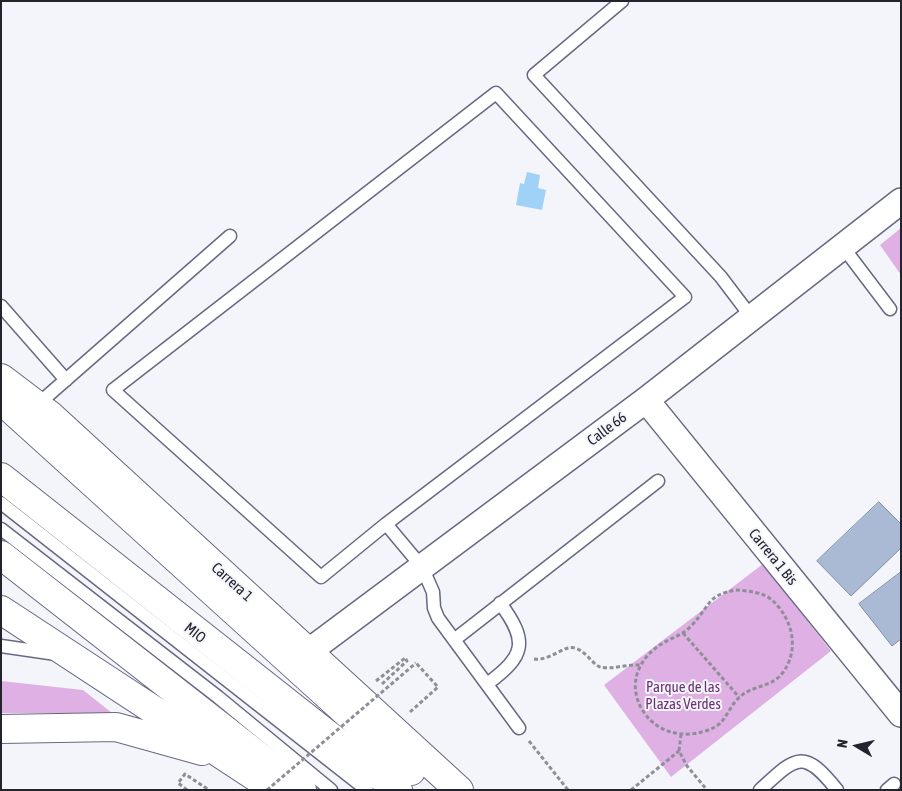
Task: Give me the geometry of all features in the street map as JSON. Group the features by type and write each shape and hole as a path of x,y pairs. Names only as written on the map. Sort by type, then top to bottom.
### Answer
{"main road":[{"name":"Carrera 1","path":"1,378 37,405 458,790"},
{"path":"1,400 432,790"},
{"path":"1,477 237,674 398,790"},
{"path":"1,555 210,706 302,790"},
{"path":"1,610 275,790"},
{"path":"1,729 116,727 228,758"}],"street":[{"name":"Calle 66","path":"308,652 646,400 901,201"},
{"name":"Carrera 1 Bis","path":"646,400 901,714"}],"lane":[{"path":"622,1 534,75 721,277 752,318"},
{"path":"496,93 685,297 386,524 320,577 113,390 496,93"},
{"path":"37,405 230,236"},
{"path":"843,246 890,309"},
{"path":"1,306 66,380"},
{"path":"454,640 658,481"},
{"name":"MIO","path":"1,503 237,674 367,790"},
{"path":"386,524 422,567 434,592 434,608 454,640 519,728"},
{"path":"1,529 210,706 331,790"},
{"path":"487,684 509,668 519,650 519,635 514,622 500,603"},
{"path":"1,646 71,656"},
{"path":"760,790 788,764 798,760 812,763 837,790"}],"path":[{"path":"736,590 756,592 772,599 793,630 792,651 781,675 769,683 749,690 739,697 722,722 700,733 681,734 660,728 650,721 642,710 637,698 634,682 640,665 650,652 683,633 691,626 713,597 723,592 736,590"},
{"path":"683,633 739,697"},
{"path":"519,650 530,658 542,660 569,648 576,648 598,666 606,669 628,664 640,665"},
{"path":"392,695 381,683 407,661 405,658"},
{"path":"267,790 416,663 438,687 408,713 403,707"},
{"path":"519,728 568,790"},
{"path":"681,734 679,750 687,766 707,790"},
{"path":"631,790 679,750"},
{"path":"187,790 178,784 185,774 209,790"}],"green space":[{"path":"901,228 901,275 880,245"},
{"name":"Parque de las Plazas Verdes","path":"763,564 831,651 671,777 604,685"},
{"path":"1,681 83,690 112,713 1,713"}],"water":[{"path":"527,172 540,175 538,188 546,190 542,210 516,205 520,183 524,184"}],"building":[{"path":"879,502 901,524 901,548 851,596 817,561"},
{"path":"901,572 901,639 892,646 859,604"}]}
